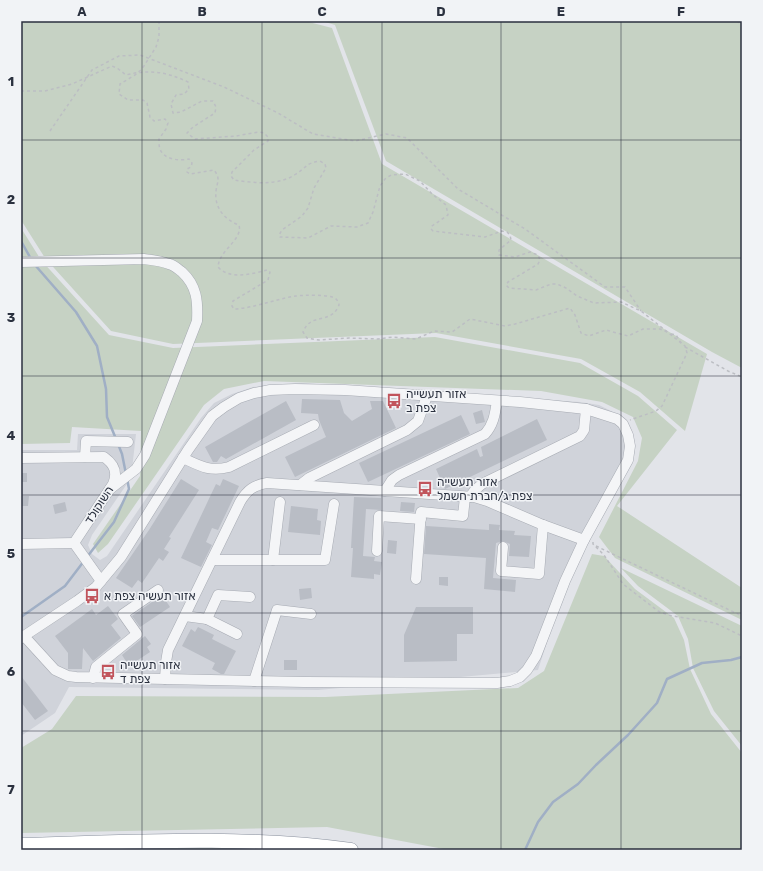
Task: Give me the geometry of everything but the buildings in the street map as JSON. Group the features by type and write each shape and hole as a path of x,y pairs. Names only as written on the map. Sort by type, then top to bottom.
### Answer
{"highway":[{"path":"21,845 227,841 296,844 351,850"}],"street":[{"path":"21,262 144,259 170,264 188,278 194,288 198,304 197,321 145,455 136,469 110,489"},
{"path":"295,389 345,390 497,401 586,409 617,419 623,424 628,435 630,446 628,460 590,541 554,606 536,656 527,670 520,677 510,681 497,682 254,681 72,677 60,674 55,670 23,637 96,587 121,557 183,458 212,416 239,398 270,390 295,389"},
{"path":"300,485 309,478 407,430 418,420 427,396"},
{"path":"386,491 392,480 399,475 485,434 494,420 497,401"},
{"path":"416,579 421,512 463,516 467,497 482,484 580,436 584,430 586,409"},
{"path":"183,458 209,469 220,470 314,426"},
{"path":"85,457 86,441 128,442"},
{"name":"השוקולד","path":"21,458 104,457 110,461 114,467 116,472 115,479 110,489 74,542"},
{"path":"165,679 168,650 240,502 246,492 258,484 267,483 300,485 467,497 487,501 543,525 590,541"},
{"path":"273,560 280,502"},
{"path":"212,560 325,560 334,504"},
{"path":"377,551 379,516 421,519"},
{"path":"503,548 501,571 539,574 543,525"},
{"path":"21,544 74,542 101,581"},
{"path":"93,678 96,667 137,634 123,614 158,590"},
{"path":"207,619 218,595 250,597"},
{"path":"254,681 276,610 311,614"},
{"path":"185,616 207,619 237,634"}],"path":[{"path":"158,21 159,37 156,47 139,72 120,84 119,94 128,100 143,100 147,103 150,116 154,121 165,119 168,123 159,139 160,149 168,158 189,159 192,163 191,167 187,169 187,172 190,174 214,170 219,179 216,193 220,212 229,221 239,225 241,230 239,235 222,253 218,261 218,267 223,272 235,274 246,275 267,270 270,272 268,280 233,301 232,306 234,309 296,296 333,297 337,300 339,305 335,312 329,316 310,322 303,332 307,338 319,340 349,338 378,339 393,337 416,339 434,331 452,332 470,319 505,326 570,308 575,315 581,333 589,336 606,330 628,336 643,329 660,330 670,333"},
{"path":"737,21 742,25"},
{"path":"50,132 92,70 119,56 140,55 224,87 278,113 313,134 355,141 386,134 407,138 458,189 525,229 605,287 625,287 641,311"},
{"path":"21,91 44,91 72,84 112,66 117,68 126,76 139,72 153,72 177,77 188,82 190,89 184,94 176,95 171,104 173,113 181,112 202,101 213,101 216,107 215,112 192,127 186,133 194,139 236,136 259,132 264,133 268,137 268,141 254,150 232,172 231,176 234,180 246,182 279,182 295,175 311,162 320,161 325,164 326,168 314,188 308,208 302,216 282,230 279,235 280,237 308,238 331,226 357,227 368,223 373,212 380,186 384,179 391,175 405,174 420,181 432,194 446,205 448,215 432,226 432,231 485,237 507,232 510,235 511,240 499,250 499,255 515,257 530,252 538,255 540,260 538,264 508,282 506,285 509,288 536,290 551,284 557,284 566,288 577,296 594,303 621,302 641,311 685,346 728,371 742,377"},
{"path":"629,422 631,418 656,411 662,406 687,354 685,346"},
{"path":"590,541 742,616"},
{"path":"590,541 604,555 623,584 658,611 668,615 715,623 742,636"}],"shaded area":[{"path":"302,383 580,402 599,405 611,411 621,417 630,427 634,438 635,450 632,463 587,542 562,596 538,670 318,690 69,687 55,713 21,736 21,450 77,450 78,434 136,434 131,478 92,535 88,545 92,554 100,560 107,556 201,418 214,403 232,394 253,387"}],"green space":[{"path":"21,21 305,21 332,28 382,164 707,354 685,431 640,392 581,359 436,333 173,344 111,331 45,258 21,220"},
{"path":"322,21 742,21 742,368 712,352 386,161 335,25"},
{"path":"21,228 41,260 109,335 173,348 435,337 580,363 638,396 677,430 617,506 742,588 742,620 615,558 599,537 638,461 642,438 633,417 602,402 541,391 264,381 224,389 204,405 108,544 98,553 93,544 140,476 141,431 72,427 70,443 21,444"},
{"path":"592,554 604,556 635,589 674,618 684,640 690,669 711,714 742,753 742,850 449,850 327,827 21,833 21,748 52,729 76,696 325,697 518,688 544,671"},
{"path":"621,568 742,626 742,746 714,711 693,668 688,639 678,616 638,586"},
{"path":"233,845 305,850 21,850"}],"waterway":[{"path":"21,241 31,259"},
{"path":"35,265 76,312 97,346 106,389 107,417 116,439"},
{"path":"118,444 122,454 126,474"},
{"path":"87,557 114,522 129,489 127,478"},
{"path":"21,617 65,586 84,561"},
{"path":"525,850 538,822 553,802 578,784 628,735 657,703 667,679 702,663 731,660 742,657"}],"place":[{"name":"אזור תעשייה צפת ב","path":"394,401"},
{"name":"אזור תעשייה צפת ג/חברת חשמל","path":"425,489"},
{"name":"אזור תעשיה צפת א","path":"92,596"},
{"name":"אזור תעשייה צפת ד","path":"108,672"}]}
